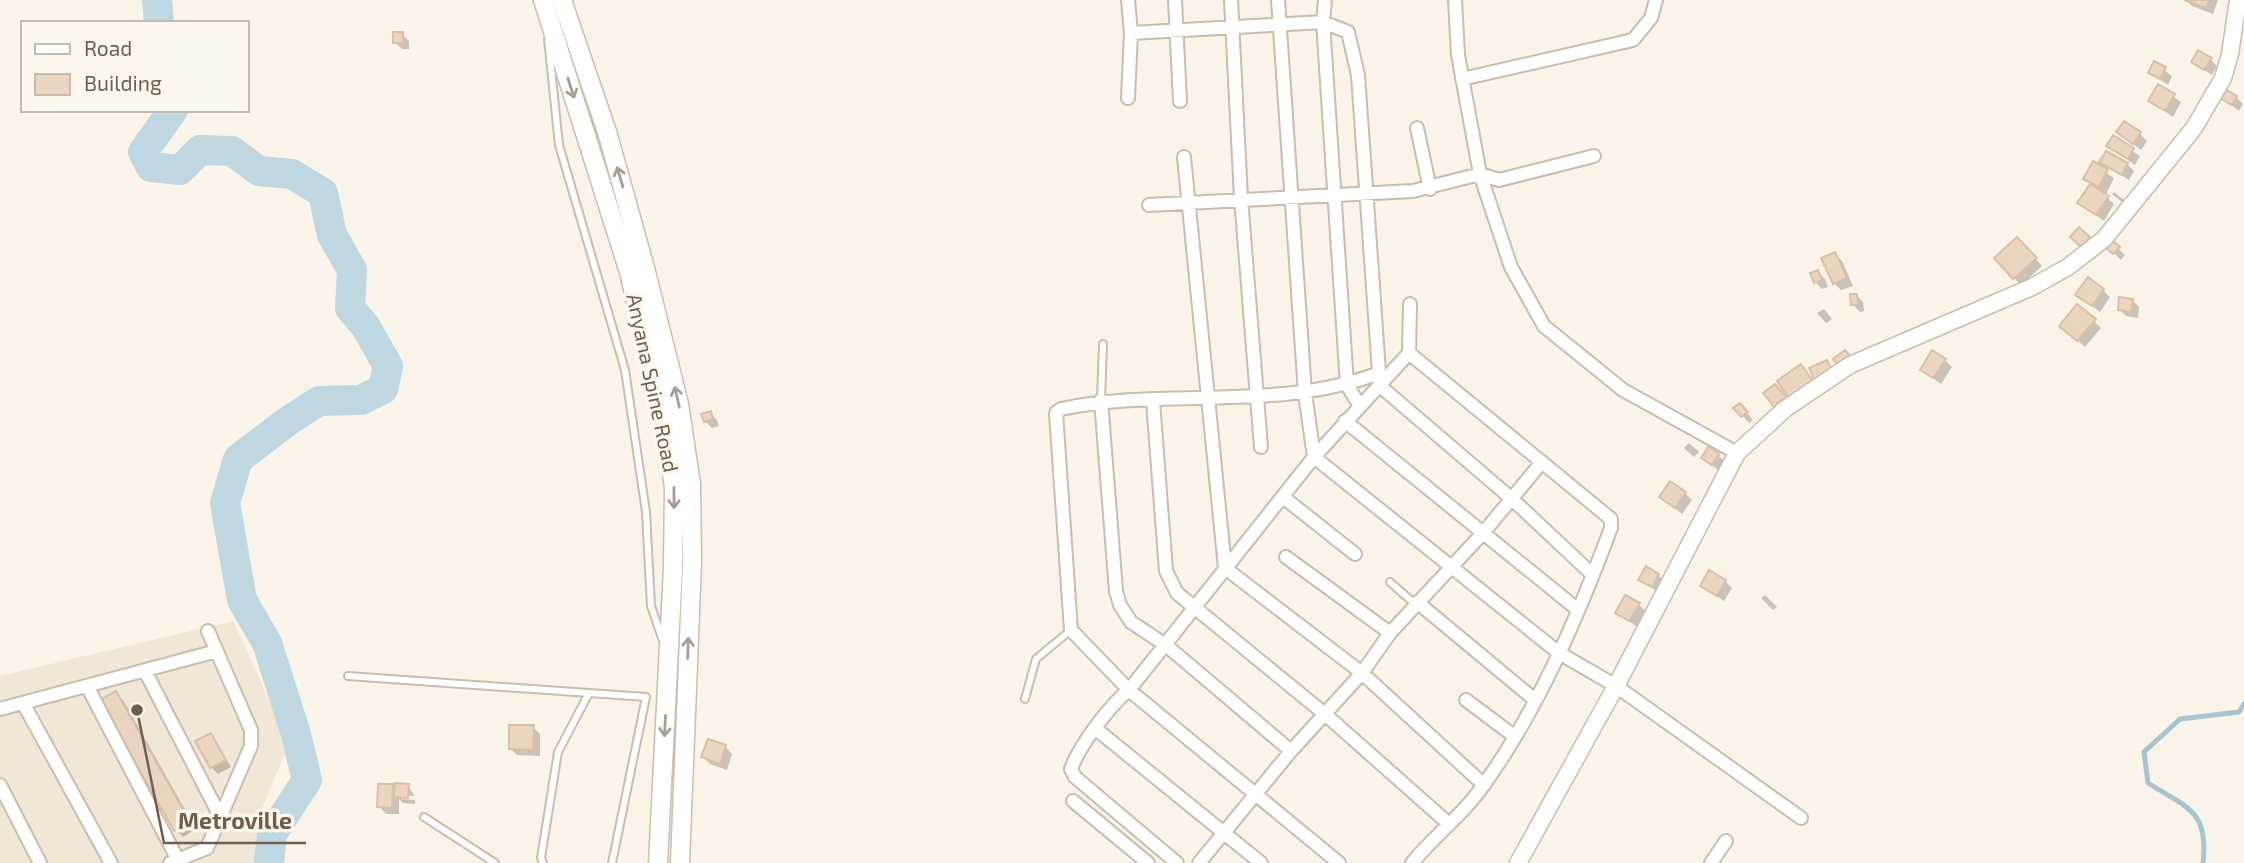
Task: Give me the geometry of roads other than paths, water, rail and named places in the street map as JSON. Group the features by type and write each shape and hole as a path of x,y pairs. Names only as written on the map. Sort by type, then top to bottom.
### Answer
{"main road":[{"name":"Anyana Spine Road","path":"562,0 608,135 645,268 678,404 691,484 692,562 680,863"},
{"name":"Anyana Spine Road","path":"544,3 629,272 662,411 674,487 669,655 658,863"}],"street":[{"path":"1128,0 1131,33 1128,98"},
{"path":"1175,0 1180,101"},
{"path":"1231,0 1241,198 1259,394 1261,447"},
{"path":"1278,0 1305,393 1314,457 1559,653 1616,686 1801,818"},
{"path":"1325,0 1323,22 1347,386 1360,406"},
{"path":"1455,0 1462,79 1480,174 1511,267 1544,326 1623,390 1737,453"},
{"path":"1462,79 1633,40 1651,18 1656,0"},
{"path":"1518,863 1616,686 1737,453 1785,410 1850,365 2032,287 2068,267 2104,239 2200,118 2223,78 2230,54 2238,0"},
{"path":"1131,33 1323,22 1348,32 1358,75 1379,380 1593,575"},
{"path":"1417,128 1430,189"},
{"path":"1149,205 1430,189 1480,174 1499,180 1594,156"},
{"path":"1184,157 1191,204 1225,569 1362,673 1484,785"},
{"path":"1177,863 1075,777 1071,766 1118,699 1167,646 1314,457 1360,406 1379,380 1409,353 1410,304"},
{"path":"1409,353 1611,519 1611,528 1593,575 1535,700 1484,785 1412,863"},
{"path":"1339,863 1129,690 1071,630 1056,413 1061,409 1101,400 1153,401 1305,393 1379,380"},
{"path":"1101,400 1116,592 1120,605 1131,622 1167,646 1291,751"},
{"path":"1153,401 1166,571 1177,593 1193,610 1326,715 1449,824"},
{"path":"1345,421 1577,609"},
{"path":"1199,863 1225,835 1255,793 1291,751 1362,673 1390,633 1451,564 1483,533 1542,462"},
{"path":"1283,497 1355,554"},
{"path":"1286,557 1390,633"},
{"path":"1416,603 1535,700"},
{"path":"87,686 174,862 207,848 252,737 208,631"},
{"path":"0,709 217,651"},
{"path":"145,671 220,816"},
{"path":"1466,701 1514,736"},
{"path":"23,703 111,863"},
{"path":"1096,729 1261,863"},
{"path":"0,785 40,863"},
{"path":"1073,802 1148,863"},
{"path":"1711,863 1726,841"}],"lane":[{"path":"544,3 559,145 625,370 646,512 651,606 669,655"},
{"path":"1101,400 1103,344"},
{"path":"1390,582 1416,603"},
{"path":"1025,699 1036,659 1071,630"},
{"path":"348,676 646,697 612,863"},
{"path":"543,863 541,858 558,752 589,693"},
{"path":"424,817 495,863"}],"waterway":[{"path":"157,0 159,21"},
{"path":"172,112 143,152 151,167 180,170 200,150 232,151 259,171 292,174 323,193 332,235 352,270 350,308 366,327 388,366 383,389 361,400 319,401 238,459 225,503 242,600 267,643 296,734 307,780 272,834 269,863"},
{"path":"2203,863 2204,845 2199,821 2184,805 2148,783 2144,752 2180,719 2239,712 2244,704"}],"place":[{"name":"Metroville","path":"137,710"}]}
